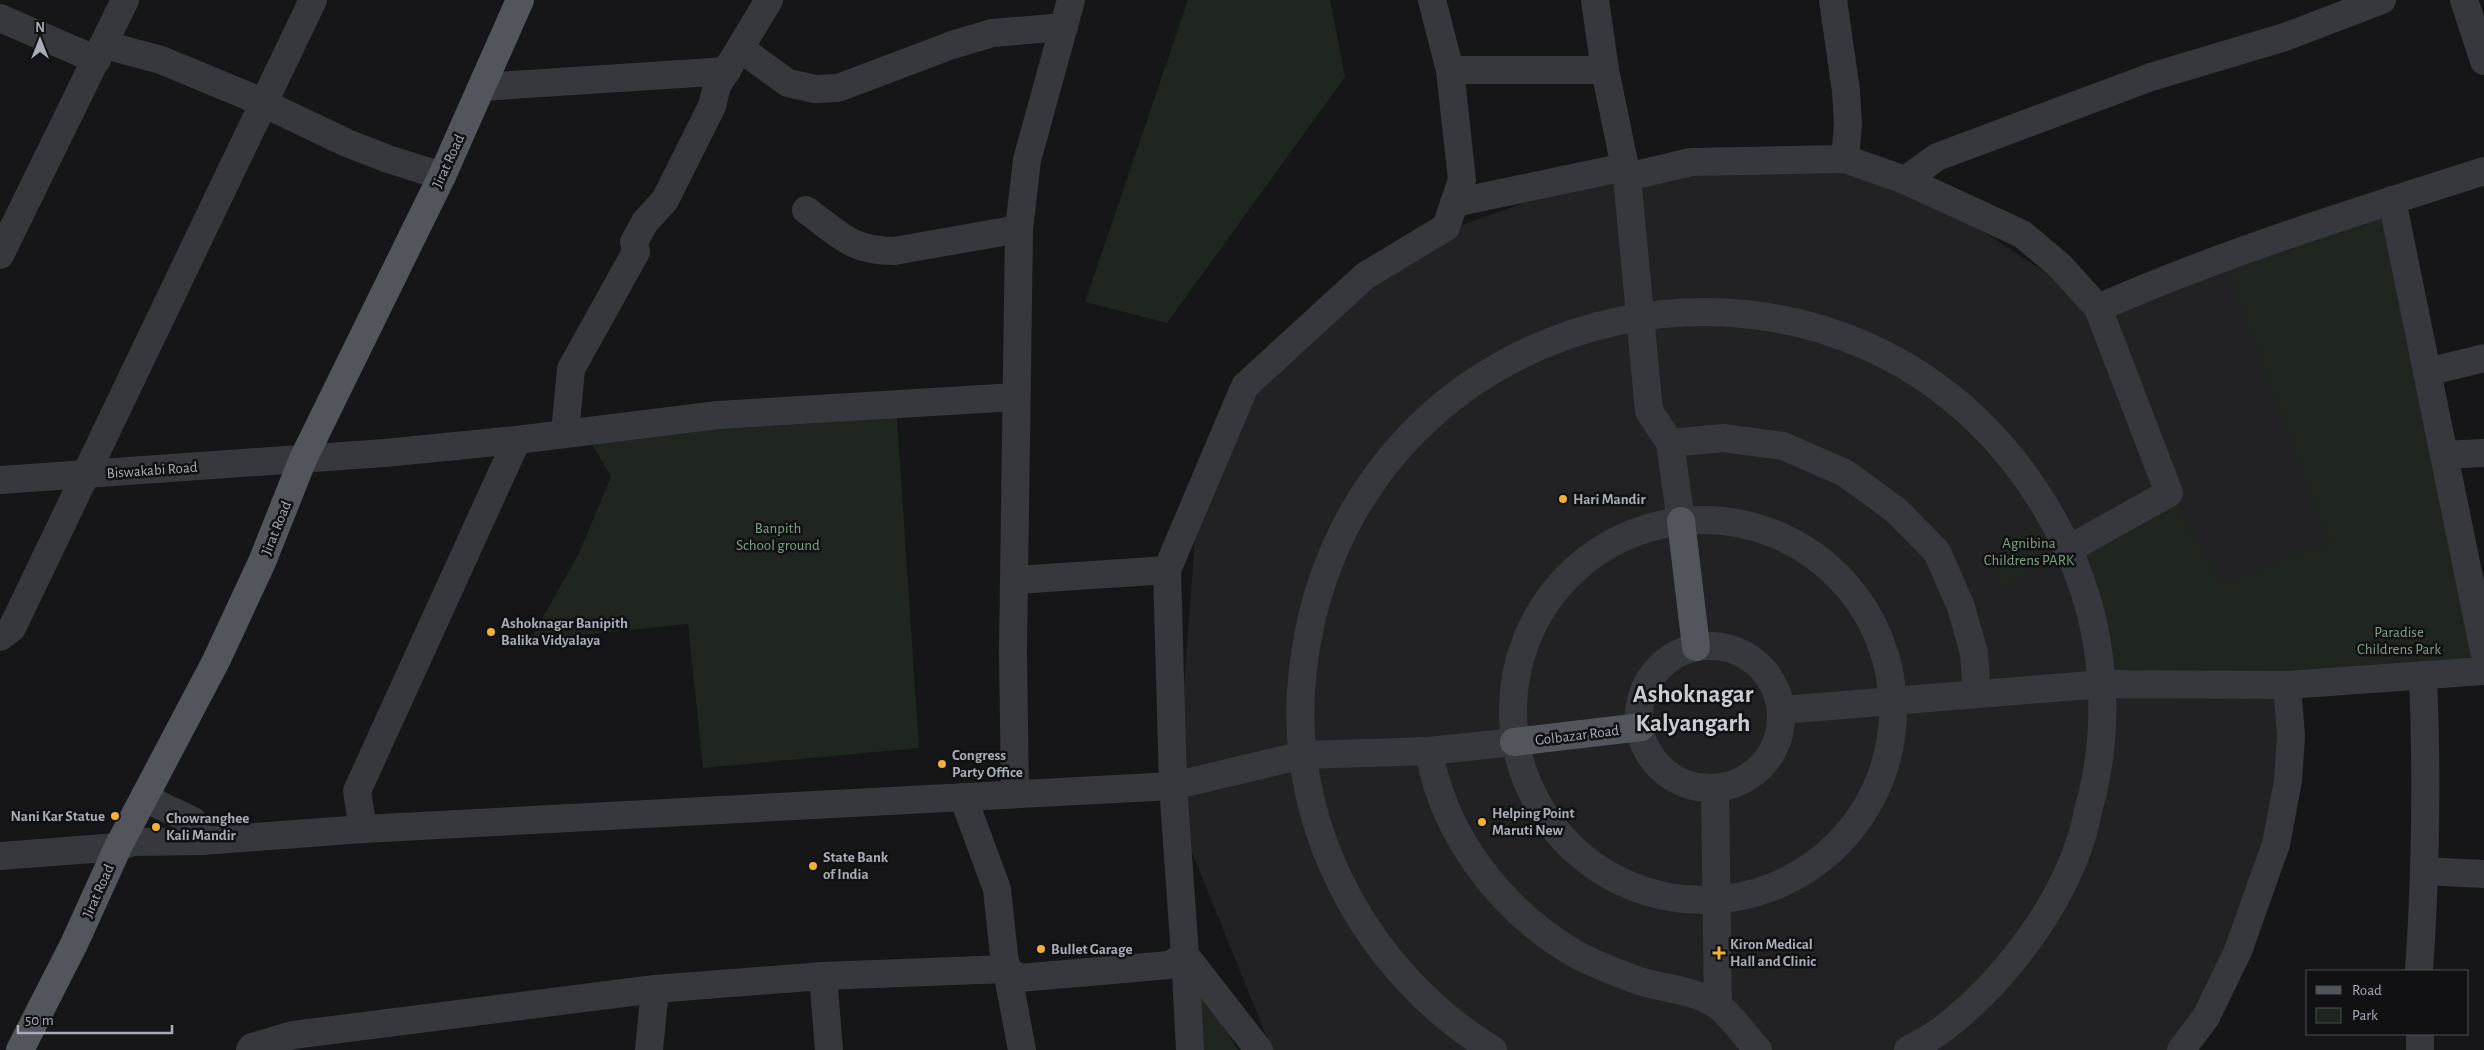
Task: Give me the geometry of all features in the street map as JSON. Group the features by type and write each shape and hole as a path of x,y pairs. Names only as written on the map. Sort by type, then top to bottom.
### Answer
{"main road":[{"name":"Jirat Road","path":"20,1050 74,944 118,847 220,652 262,562 303,459 442,176 520,0"},
{"path":"1681,521 1696,647"},
{"name":"Golbazar Road","path":"1514,742 1641,727"}],"street":[{"path":"0,255 59,133 101,53 125,0"},
{"path":"0,637 12,628 313,0"},
{"path":"565,434 571,369 636,252 634,242 645,222 665,200 712,106 717,86 769,0"},
{"path":"1015,794 1013,650 1016,580 1016,397 1020,229 1027,160 1071,0"},
{"path":"1190,1050 1174,786 1167,570 1245,386 1365,276 1446,227 1462,180 1450,70 1432,0"},
{"path":"1595,0 1605,70 1626,172 1649,411 1670,442 1681,521"},
{"path":"1833,0 1846,92 1848,124 1845,160"},
{"path":"1905,180 1937,157 2151,77 2285,37 2382,0"},
{"path":"2464,0 2484,61"},
{"path":"0,18 101,53 161,60 263,103 347,143 388,159 442,176"},
{"path":"482,87 734,60 788,83 815,89 838,88 952,45 992,33 1064,27"},
{"path":"1450,70 1605,70"},
{"path":"1454,203 1691,162 1845,160 1905,180 2022,234 2060,266 2098,308 2169,493 2069,549"},
{"path":"2098,308 2146,287 2392,200 2484,171"},
{"path":"2392,200 2484,651"},
{"path":"806,210 855,246 873,251 894,251 1020,229"},
{"path":"1493,1050 1435,1008 1401,974 1370,936 1346,894 1326,850 1311,803 1303,755 1300,708 1303,662 1312,616 1326,571 1344,528 1380,472 1397,450 1430,416 1466,387 1506,362 1549,341 1575,332 1639,316 1687,311 1735,312 1800,324 1828,332 1872,349 1915,372 1954,399 1989,431 2020,467 2047,506 2069,549 2091,614 2102,684 2097,772 2081,840 2048,911 2001,975 1943,1029 1908,1050"},
{"path":"2427,372 2484,358"},
{"name":"Biswakabi Road","path":"0,480 303,459 517,440 718,414 1016,397"},
{"path":"1670,442 1723,438 1783,446 1845,473 1898,511 1937,552 1962,607 1974,653 1977,693"},
{"path":"363,829 357,791 517,440"},
{"path":"2444,454 2484,453"},
{"path":"1720,520 1758,528 1794,543 1826,565 1854,593 1875,626 1888,662 1894,701 1890,750 1874,796 1846,836 1809,868 1765,890 1716,900 1669,897 1624,883 1583,858 1550,824 1527,783 1514,742 1514,687 1526,638 1552,594 1588,559 1610,546 1632,534 1681,521 1720,520"},
{"path":"1016,580 1167,570"},
{"path":"1689,647 1696,647 1732,648 1766,671 1782,710 1776,748 1751,776 1715,790 1674,780 1645,750 1637,709 1654,671 1689,647"},
{"path":"1782,710 2102,684 2287,685 2484,671"},
{"path":"2419,970 2425,871 2426,741 2424,675"},
{"path":"2181,1050 2206,1017 2238,951 2276,844 2288,781 2291,736 2287,685"},
{"path":"0,856 118,847 132,842 202,841 363,829 1174,786 1303,755 1429,751 1514,742"},
{"path":"1429,751 1434,779 1455,829 1482,871 1523,917 1572,952 1633,979 1695,995 1718,1005 1758,1050"},
{"path":"1715,790 1718,1005"},
{"path":"145,795 159,805 193,821 202,841"},
{"path":"963,797 997,889 1006,969 1022,1050"},
{"path":"2425,871 2484,874"},
{"path":"250,1050 252,1047 294,1035 655,988 823,976 1006,969 1019,978 1170,965 1185,955"},
{"path":"1185,955 1259,1050"},
{"path":"823,976 829,1050"},
{"path":"649,1050 655,988"},
{"path":"2420,1035 2420,1050"}],"shaded area":[{"path":"1845,159 1905,180 2098,307 2392,200 2484,651 2287,685 2276,844 2179,1050 1272,1050 1175,810 1198,496 1280,354 1431,236 1625,167"}],"green space":[{"path":"1188,0 1330,0 1345,77 1167,323 1085,302"},
{"name":"Paradise Childrens Park","path":"2384,217 2484,671 2102,684 2069,549 2169,493 2221,584 2330,543 2228,270 2307,241"},
{"name":"Banpith School ground","path":"896,404 919,748 703,768 688,624 530,640 579,553 611,477 585,432"},
{"name":"Agnibina Childrens PARK","path":"2033,525 2063,554 2003,587 1986,561"},
{"path":"1193,978 1238,1050 1199,1050"}],"place":[{"name":"Hari Mandir","path":"1563,499"},
{"name":"Ashoknagar Banipith Balika Vidyalaya","path":"491,632"},
{"name":"Congress Party Office","path":"942,764"},
{"name":"Nani Kar Statue","path":"115,816"},
{"name":"Helping Point Maruti New","path":"1482,822"},
{"name":"Chowranghee Kali Mandir","path":"156,827"},
{"name":"State Bank of India","path":"813,866"},
{"name":"Bullet Garage","path":"1041,949"},
{"name":"Kiron Medical Hall and Clinic","path":"1719,953"}],"district":[{"name":"Ashoknagar Kalyangarh","path":"1693,708"}]}
